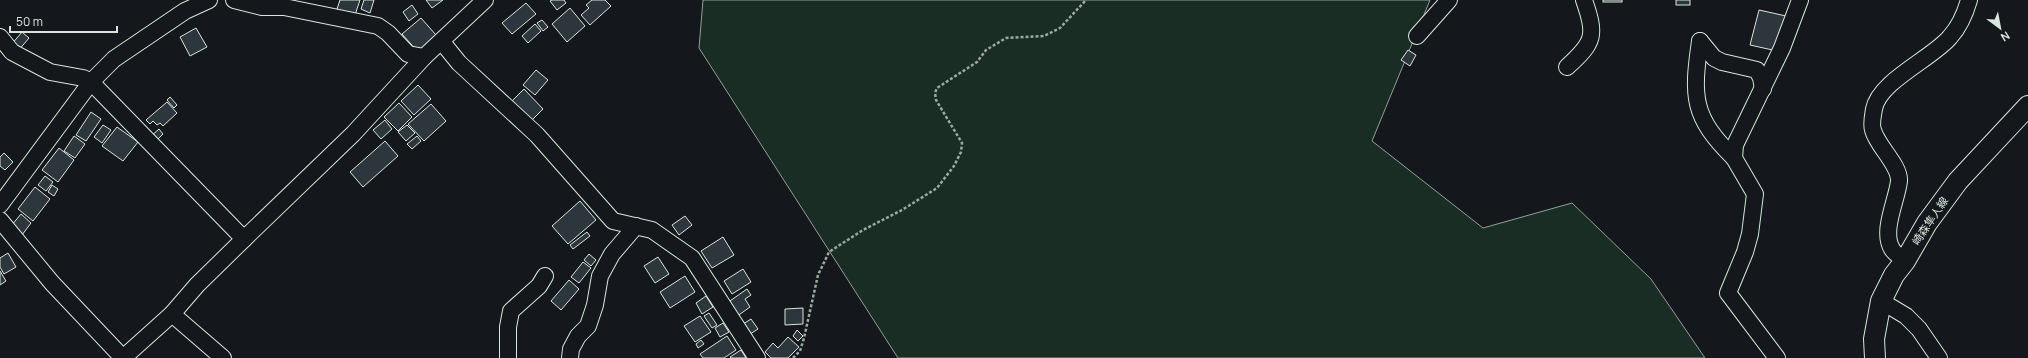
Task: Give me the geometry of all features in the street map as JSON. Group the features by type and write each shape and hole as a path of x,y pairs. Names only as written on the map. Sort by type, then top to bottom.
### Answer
{"main road":[{"name":"崎森隼人線","path":"1875,358 1874,339 1881,301 1894,275 1905,261 1927,223 1958,181 2028,106"}],"street":[{"path":"0,205 91,82 114,59 185,11 208,0"},
{"path":"234,0 262,7 284,7 378,26 388,33 408,54 424,57"},
{"path":"0,220 52,283 123,358 172,314 197,285 353,134 424,57 442,42 485,0"},
{"path":"1417,36 1449,0"},
{"path":"1567,67 1589,44 1592,29 1584,0"},
{"path":"1734,158 1735,145 1741,130 1763,89 1782,48 1800,0"},
{"path":"1905,261 1891,248 1888,233 1890,214 1897,194 1899,176 1872,130 1874,108 1878,98 1892,83 1950,38 1964,17 1969,0"},
{"path":"0,37 12,52 50,72 83,78 91,82 244,239"},
{"path":"1763,89 1761,78 1757,70 1722,62 1714,58 1700,41 1695,89 1697,107 1707,129 1734,158 1755,194 1750,234 1745,252 1728,293 1777,358"},
{"path":"442,42 459,63 537,135 613,221 652,230 692,258 757,358"},
{"path":"570,358 571,350 578,336 588,326 595,305 600,276 612,254 636,226"},
{"path":"508,358 508,327 511,311 539,286 545,276"},
{"path":"1881,301 1906,316 1919,329 1939,358"},
{"path":"172,314 223,358"}],"path":[{"path":"794,358 800,351 818,276 829,252 863,230 902,210 938,188 954,166 961,152 962,143 936,100 935,92 937,88 977,62 986,50 1006,38 1044,36 1060,28 1086,0"}],"green space":[{"path":"703,0 1430,0 1372,141 1483,228 1572,203 1651,279 1705,358 898,358 699,48"}],"building":[{"path":"340,0 360,0 355,15 337,9"},
{"path":"364,0 374,0 370,13 361,9"},
{"path":"426,0 443,0 432,8"},
{"path":"564,0 566,3 557,10 550,1"},
{"path":"592,0 605,0 611,6 590,25 581,15 589,8 586,5"},
{"path":"1603,0 1622,0 1622,2 1603,2"},
{"path":"1676,0 1690,0 1690,5 1676,5"},
{"path":"526,3 536,14 512,34 502,23"},
{"path":"412,5 418,14 409,21 403,12"},
{"path":"570,8 585,26 567,42 552,24"},
{"path":"1759,10 1786,16 1777,51 1750,45"},
{"path":"421,18 436,35 418,52 402,34"},
{"path":"542,20 548,27 543,31 537,23"},
{"path":"535,24 541,31 528,43 522,36"},
{"path":"196,28 207,47 190,56 180,37"},
{"path":"22,32 29,38 18,51 11,45"},
{"path":"1408,50 1416,55 1410,66 1401,60"},
{"path":"536,70 548,80 535,95 523,85"},
{"path":"418,85 431,99 414,115 401,101"},
{"path":"524,89 543,109 530,122 510,103"},
{"path":"170,97 177,105 174,108 167,100"},
{"path":"167,102 177,113 163,126 160,123 157,125 153,121 150,124 146,120"},
{"path":"399,103 412,117 398,131 384,117"},
{"path":"431,104 446,121 424,141 408,124"},
{"path":"91,112 101,119 86,141 76,135"},
{"path":"385,120 392,129 381,139 373,130"},
{"path":"103,125 111,130 102,143 94,137"},
{"path":"407,125 415,133 406,141 398,132"},
{"path":"117,127 138,142 123,161 102,146"},
{"path":"159,129 163,134 155,142 150,137"},
{"path":"74,136 85,144 75,158 64,151"},
{"path":"417,136 421,141 412,149 407,144"},
{"path":"385,141 398,156 363,187 350,172"},
{"path":"59,148 74,160 58,182 42,170"},
{"path":"4,153 13,162 5,170 0,166 0,157"},
{"path":"45,176 53,182 46,191 38,185"},
{"path":"52,185 58,189 54,196 48,192"},
{"path":"35,187 50,199 33,221 18,209"},
{"path":"580,201 596,220 568,244 552,226"},
{"path":"21,214 31,223 22,235 11,226"},
{"path":"685,216 692,225 679,235 672,225"},
{"path":"587,232 590,236 573,249 570,245"},
{"path":"723,237 734,255 712,268 701,251"},
{"path":"8,253 16,267 4,274 0,267 0,258"},
{"path":"589,254 596,260 591,266 584,260"},
{"path":"658,257 669,274 655,283 644,266"},
{"path":"583,262 591,268 579,283 571,277"},
{"path":"743,269 751,282 732,294 724,281"},
{"path":"0,271 6,281 0,285"},
{"path":"685,276 695,292 670,308 660,292"},
{"path":"569,280 579,289 561,310 551,301"},
{"path":"747,289 751,295 745,299 750,307 736,317 727,303"},
{"path":"706,296 713,307 702,314 696,303"},
{"path":"803,308 803,324 785,325 785,309"},
{"path":"709,313 717,325 712,328 704,316"},
{"path":"700,316 711,332 695,342 684,326"},
{"path":"751,319 758,329 747,336 740,326"},
{"path":"723,323 729,332 720,337 715,328"},
{"path":"797,330 803,336 798,341 793,336"},
{"path":"727,336 736,350 724,358 703,358 700,354"},
{"path":"788,337 799,347 788,358 771,358 765,352 773,343 778,348"},
{"path":"701,340 704,344 698,348 696,344"},
{"path":"741,350 746,358 730,357"}]}
